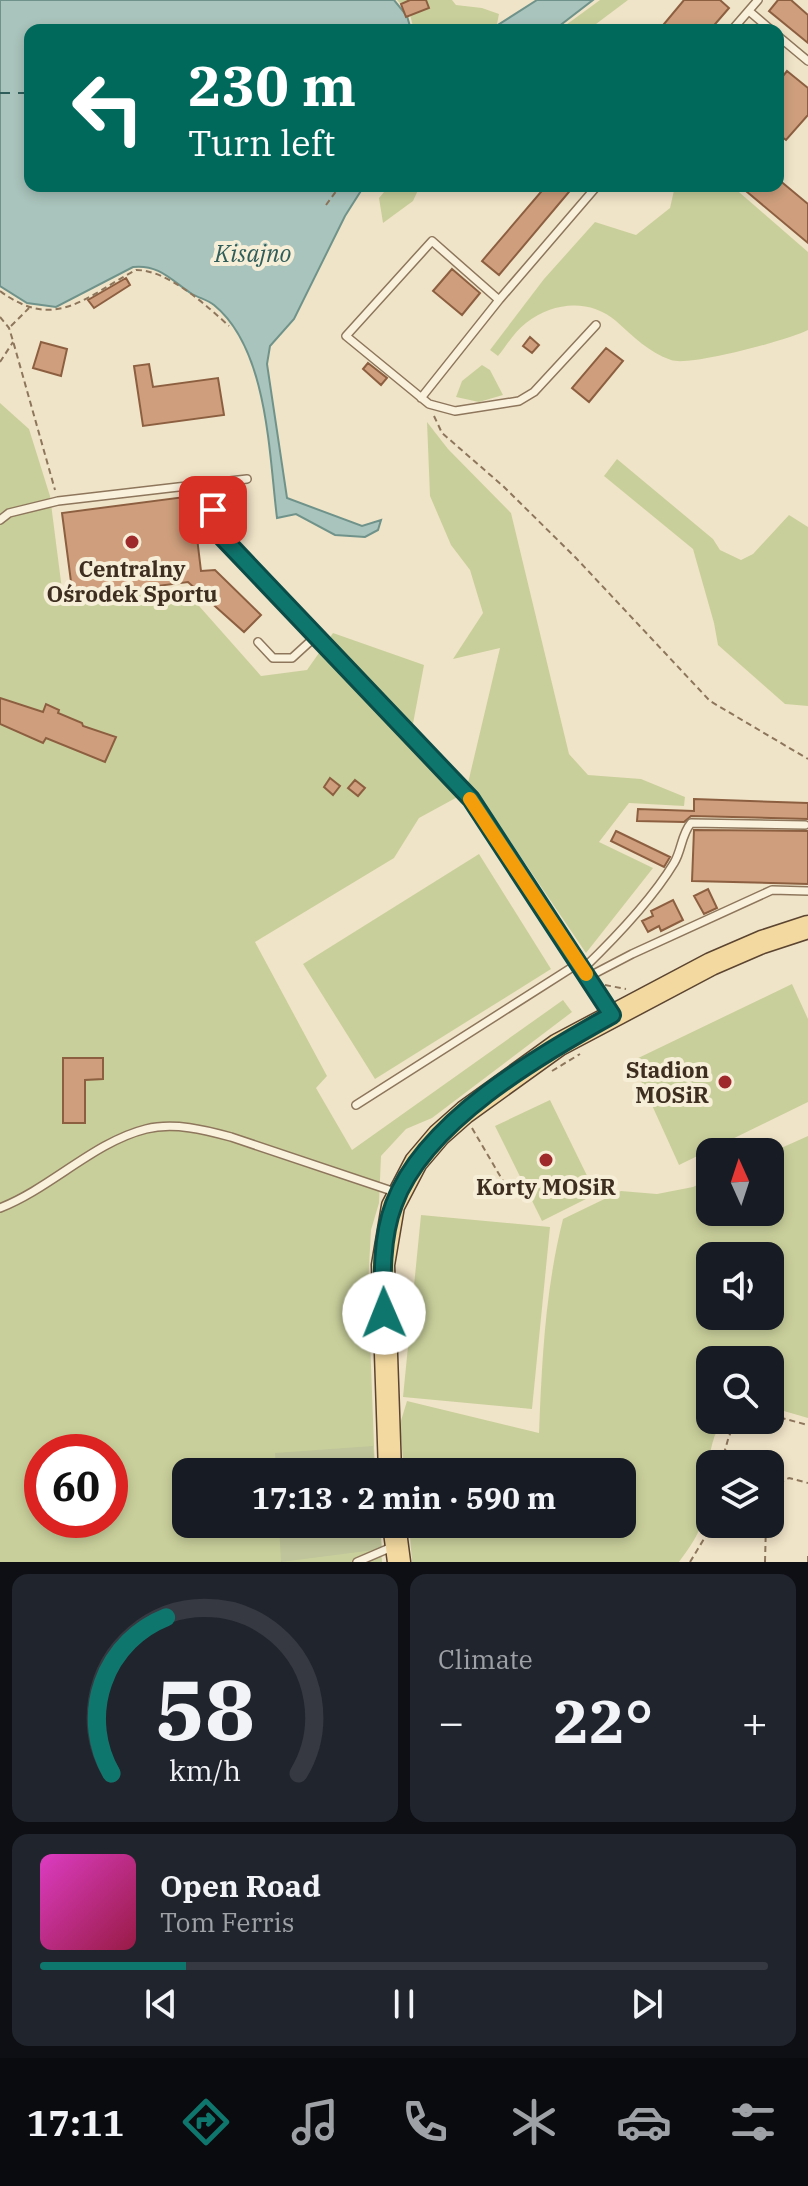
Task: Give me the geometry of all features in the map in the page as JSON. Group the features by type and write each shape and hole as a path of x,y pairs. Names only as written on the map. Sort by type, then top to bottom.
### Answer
{"main road":[{"path":"389,1458 383,1282 388,1223 398,1193 416,1162 439,1135 468,1124 558,1045 711,964 808,927"}],"lane":[{"path":"737,24 758,0"},
{"path":"749,11 764,24"},
{"path":"784,41 808,61"},
{"path":"421,398 499,300 592,192"},
{"path":"499,300 432,241 346,336 429,404 455,411 519,401 534,392 596,325"},
{"path":"0,520 9,513 58,501 247,479"},
{"path":"208,484 216,526 222,537 471,799 612,1015"},
{"path":"258,642 273,658 292,658 315,637"},
{"path":"586,971 676,861 684,831 691,823 805,825"},
{"path":"356,1105 586,971 772,890 808,891"},
{"path":"0,1208 108,1146 146,1129 161,1127 204,1130 231,1137 398,1193"},
{"path":"357,1562 396,1544"}],"path":[{"path":"326,205 336,192"},
{"path":"0,291 13,301 47,311 67,308 136,270 144,270 161,275 207,305 229,326"},
{"path":"9,328 30,308"},
{"path":"0,317 9,328 58,501"},
{"path":"0,362 13,341"},
{"path":"429,404 442,433 503,486 576,558 710,701 808,759"},
{"path":"586,971 602,985 630,990"},
{"path":"551,1072 585,1051"},
{"path":"468,1124 503,1181"},
{"path":"784,1419 808,1425"},
{"path":"784,1481 789,1478 808,1483"},
{"path":"690,1562 705,1538"},
{"path":"765,1562 766,1538"},
{"path":"808,1553 808,1562"}],"green space":[{"path":"397,0 452,0 456,5 499,14 497,24 412,24 410,15"},
{"path":"600,0 628,0 596,24 567,24"},
{"path":"384,192 417,192 413,201 383,223 379,198"},
{"path":"674,192 739,192 808,252 808,330 781,340 698,360 671,360 642,344 605,314 583,306 571,306 548,311 526,323 498,356 490,350 544,279 595,222 636,235 670,208"},
{"path":"482,365 490,370 503,395 479,402 456,397 462,381"},
{"path":"0,403 29,429 50,496 64,605 184,589 261,676 307,670 333,633 424,665 412,729 468,783 500,648 453,659 483,613 470,570 451,545 430,496 427,422 448,449 511,513 569,754 588,775 641,779 685,797 684,806 629,803 599,842 653,868 586,953 474,788 419,818 394,858 255,942 327,1076 316,1088 352,1150 563,1000 572,1012 432,1118 406,1129 381,1156 379,1203 371,1230 368,1286 374,1458 172,1458 172,1538 380,1538 382,1562 0,1562"},
{"path":"617,459 713,539 720,550 741,560 753,554 789,515 808,527 808,706 785,704 718,645 693,549 604,476"},
{"path":"479,854 551,969 375,1079 303,964"},
{"name":"Stadion MOSiR","path":"792,984 808,1019 808,1102 734,1138 696,1138 696,1157 679,1165 632,1061"},
{"name":"Korty MOSiR","path":"550,1100 596,1194 542,1221 495,1126"},
{"path":"808,1136 808,1418 784,1411 784,1346 696,1346 696,1434 716,1434 711,1450 696,1450 696,1536 679,1562 412,1562 410,1538 636,1538 636,1458 403,1458 400,1424 407,1401 539,1433 548,1299 563,1219 621,1191 657,1194 696,1186 696,1226 784,1226 784,1147"},
{"path":"421,1215 550,1227 532,1409 403,1397"},
{"path":"373,1446 374,1458 275,1458 275,1453"},
{"path":"280,1538 381,1538 382,1549 281,1562"}],"water":[{"name":"Kisajno","path":"0,0 394,0 407,16 409,24 24,24 24,192 360,192 294,319 270,346 267,364 287,498 362,526 381,520 378,530 365,537 335,535 296,514 277,518 268,434 256,375 246,348 232,324 212,303 192,294 158,271 142,267 133,267 56,307 27,303 0,286"},
{"path":"537,0 593,0 562,24 499,24"}],"building":[{"path":"410,0 426,0 429,8 406,17 401,4"},
{"path":"684,0 720,0 729,8 715,24 664,24"},
{"path":"778,0 791,0 808,15 808,43 769,11"},
{"path":"787,71 808,88 808,115 786,140 784,138 784,75"},
{"path":"784,184 808,204 808,243 747,192 784,192"},
{"path":"541,192 569,192 499,275 482,261"},
{"path":"452,269 480,293 462,315 433,291"},
{"path":"126,278 130,285 94,308 88,300"},
{"path":"530,337 539,345 532,353 523,346"},
{"path":"41,342 67,349 61,376 33,368"},
{"path":"606,348 623,361 589,402 572,388"},
{"path":"368,363 387,378 381,385 363,369"},
{"path":"149,364 153,387 218,378 224,415 143,426 134,366"},
{"name":"Centralny Ośrodek Sportu","path":"192,496 201,571 215,570 261,615 244,632 188,582 73,597 62,513"},
{"path":"238,496 242,521 224,524 221,499"},
{"path":"0,698 43,712 46,704 83,726 116,737 105,762 46,738 43,743 0,724"},
{"path":"330,778 340,786 333,795 324,787"},
{"path":"355,780 365,788 358,796 348,788"},
{"path":"694,799 808,803 808,819 691,816 684,822 637,821 638,809 694,811"},
{"path":"694,830 808,831 808,884 692,881"},
{"path":"616,831 670,857 664,867 611,841"},
{"path":"708,889 717,908 704,914 694,896"},
{"path":"673,900 683,920 661,931 659,926 648,932 642,921 653,916 651,911"},
{"path":"63,1058 103,1058 103,1079 85,1080 85,1123 63,1123"}],"ferry route":[{"path":"0,93 24,93"}],"slow traffic":[{"path":"470,799 586,974"}],"place":[{"name":"Centralny Ośrodek Sportu","path":"132,542"},
{"name":"Stadion MOSiR","path":"725,1082"},
{"name":"Korty MOSiR","path":"546,1160"}],"route":[{"path":"213,510 222,537 471,799 612,1015 558,1045 465,1112 439,1135 416,1162 398,1193 388,1223 383,1265 384,1313"}]}
